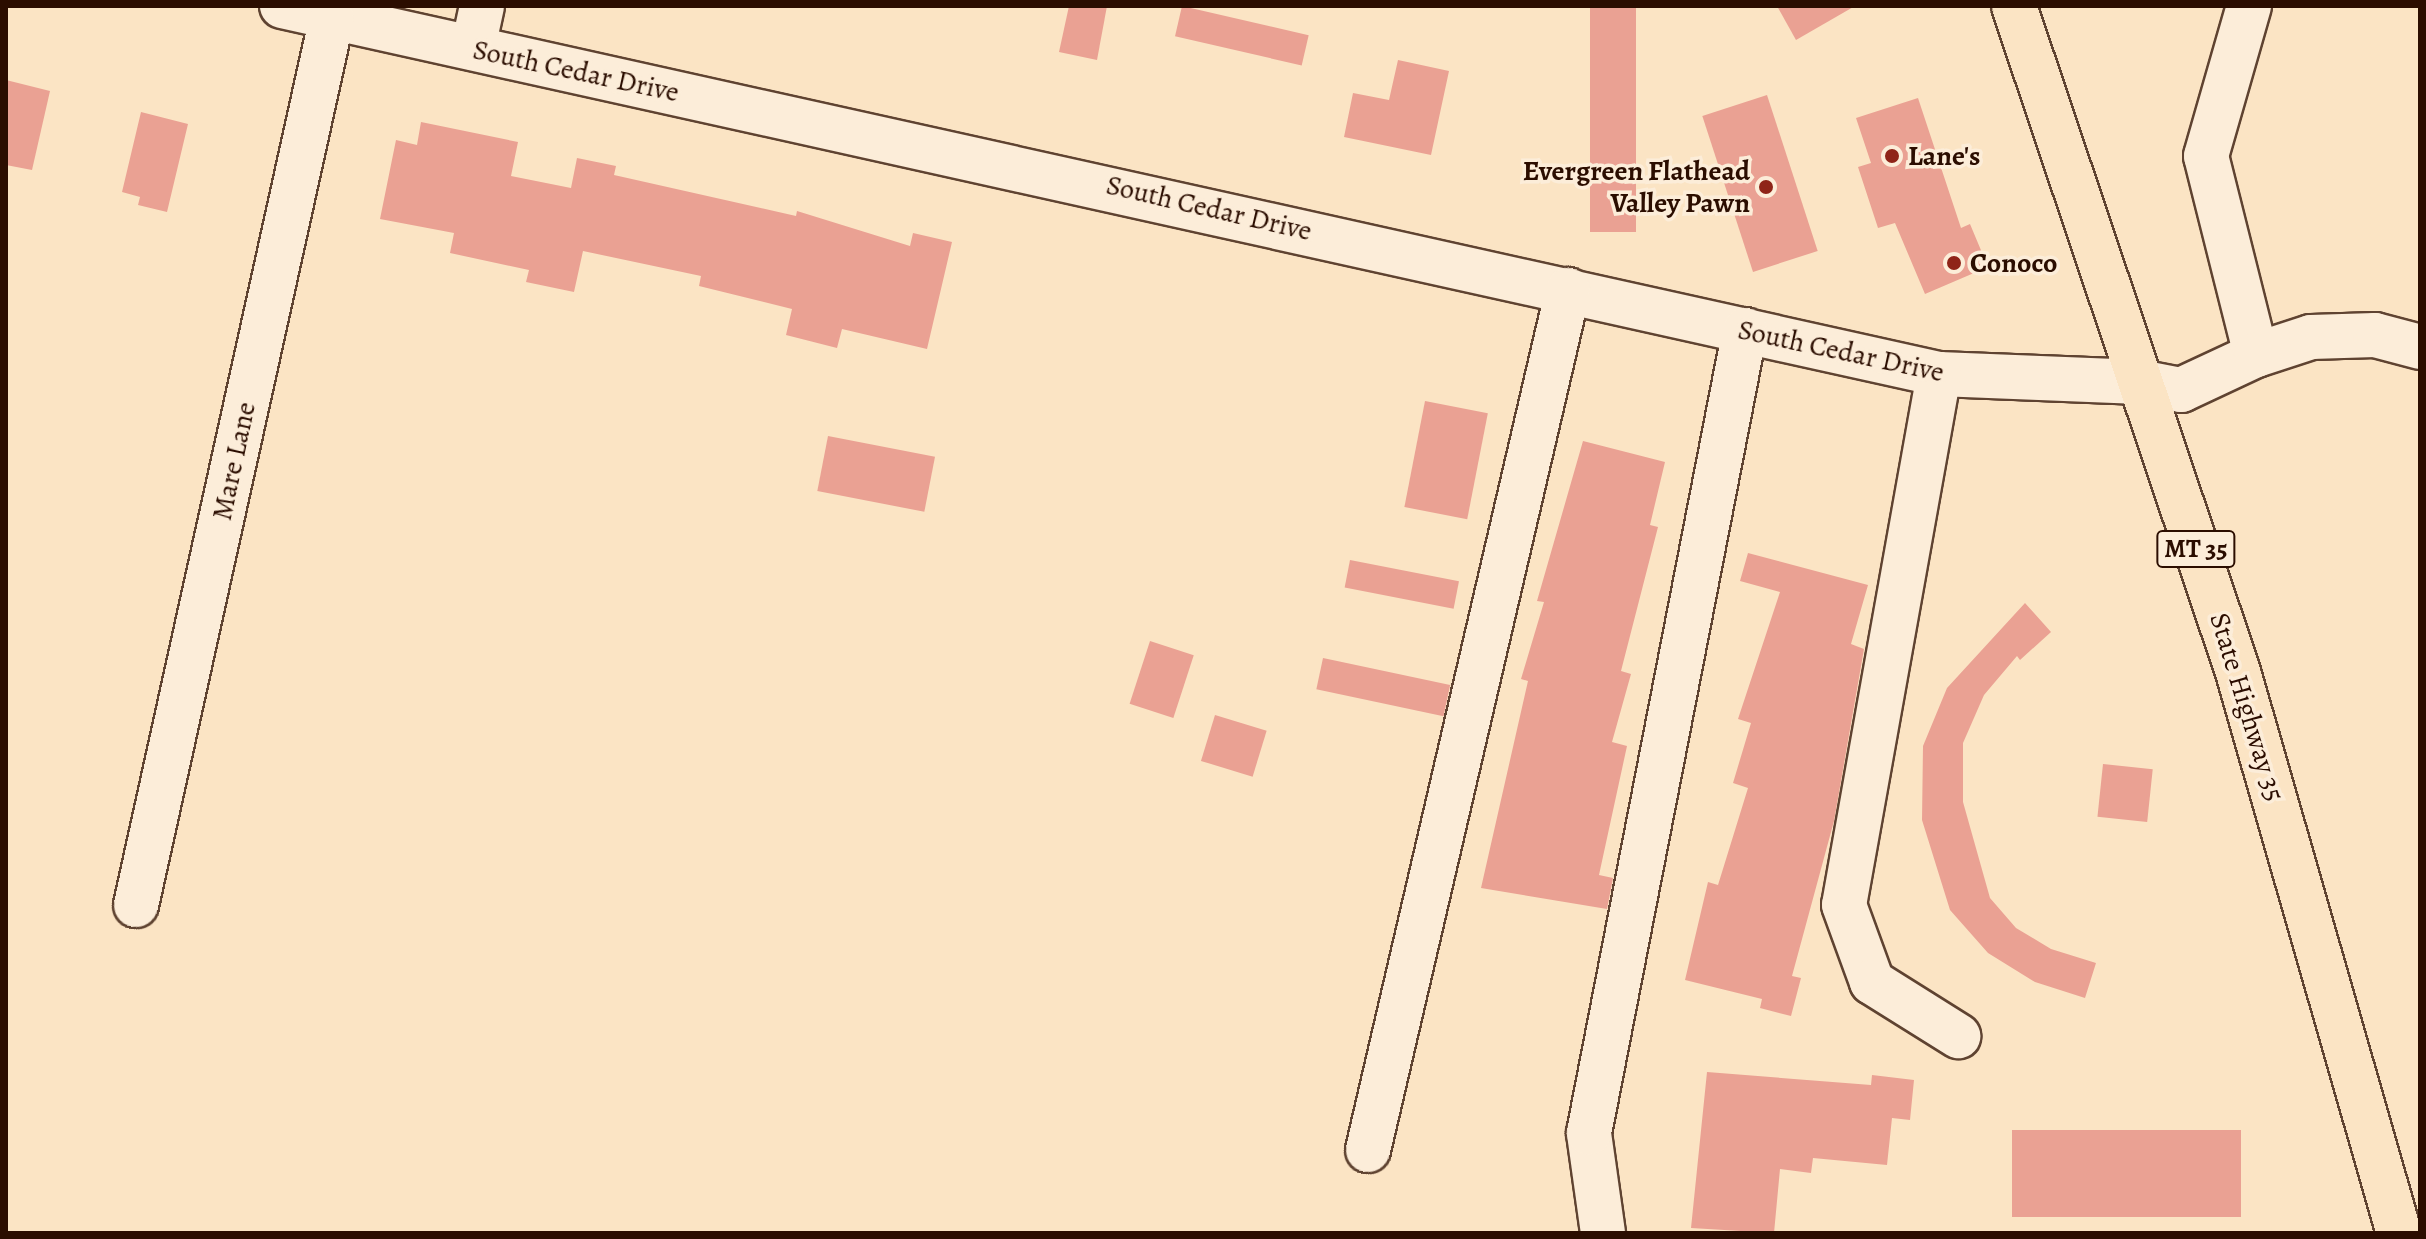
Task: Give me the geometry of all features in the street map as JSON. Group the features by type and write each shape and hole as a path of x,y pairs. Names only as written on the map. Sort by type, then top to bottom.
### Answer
{"main road":[{"name":"State Highway 35","path":"2014,6 2238,672 2399,1233"}],"street":[{"name":"South Cedar Drive","path":"282,6 1939,374 2140,382 2181,390 2256,355 2311,337 2375,335 2420,347"},
{"path":"473,48 482,6"},
{"path":"2249,6 2206,156 2256,355"},
{"name":"Mare Lane","path":"136,905 332,17"},
{"path":"1368,1150 1568,290"},
{"path":"1603,1233 1589,1133 1745,330"},
{"path":"1939,374 1844,905 1872,982 1958,1036"}],"building":[{"path":"1069,6 1107,6 1097,60 1059,52"},
{"path":"1182,6 1309,35 1302,65 1175,36"},
{"path":"1590,6 1636,6 1636,232 1590,232"},
{"path":"1777,6 1855,6 1796,40"},
{"path":"1398,60 1449,71 1431,155 1344,137 1353,93 1389,100"},
{"path":"6,80 50,91 32,170 6,165"},
{"path":"1767,95 1818,251 1753,272 1702,116"},
{"path":"1918,98 1961,228 1970,224 1988,267 1925,294 1895,223 1878,228 1858,167 1871,163 1856,118"},
{"path":"141,112 188,124 167,212 138,205 140,197 122,192"},
{"path":"421,122 518,142 511,176 571,188 577,158 616,166 614,175 796,216 797,211 910,246 913,233 952,242 927,349 842,329 837,348 786,335 792,309 699,286 701,276 583,251 574,292 526,282 529,270 450,253 454,233 380,219 396,140 417,145"},
{"path":"1425,401 1488,413 1467,519 1404,507"},
{"path":"828,436 935,457 924,512 817,491"},
{"path":"1583,441 1665,462 1650,525 1658,527 1621,671 1631,674 1612,742 1627,746 1599,875 1613,878 1607,909 1481,888 1528,681 1521,679 1544,602 1537,601"},
{"path":"1748,553 1868,585 1851,644 1864,649 1834,821 1792,976 1801,978 1791,1016 1760,1008 1762,999 1685,980 1708,882 1718,885 1748,788 1733,783 1751,723 1738,719 1780,592 1740,581"},
{"path":"1350,560 1459,581 1454,609 1345,587"},
{"path":"2025,603 2051,632 2020,660 2017,656 1984,695 1963,743 1963,802 1990,898 2016,928 2051,949 2096,963 2085,998 2035,982 1988,953 1950,910 1922,820 1923,746 1947,688"},
{"path":"1150,641 1194,655 1173,718 1130,704"},
{"path":"1323,658 1450,685 1444,716 1316,689"},
{"path":"1215,715 1267,731 1253,777 1201,761"},
{"path":"2103,764 2153,769 2147,822 2097,817"},
{"path":"1707,1072 1871,1085 1872,1075 1914,1080 1910,1120 1892,1118 1887,1165 1813,1158 1811,1173 1780,1169 1774,1233 1691,1228"},
{"path":"2012,1130 2241,1130 2241,1217 2012,1217"}],"place":[{"name":"Lane's","path":"1892,156"},
{"name":"Evergreen Flathead Valley Pawn","path":"1766,187"},
{"name":"Conoco","path":"1954,263"}]}
